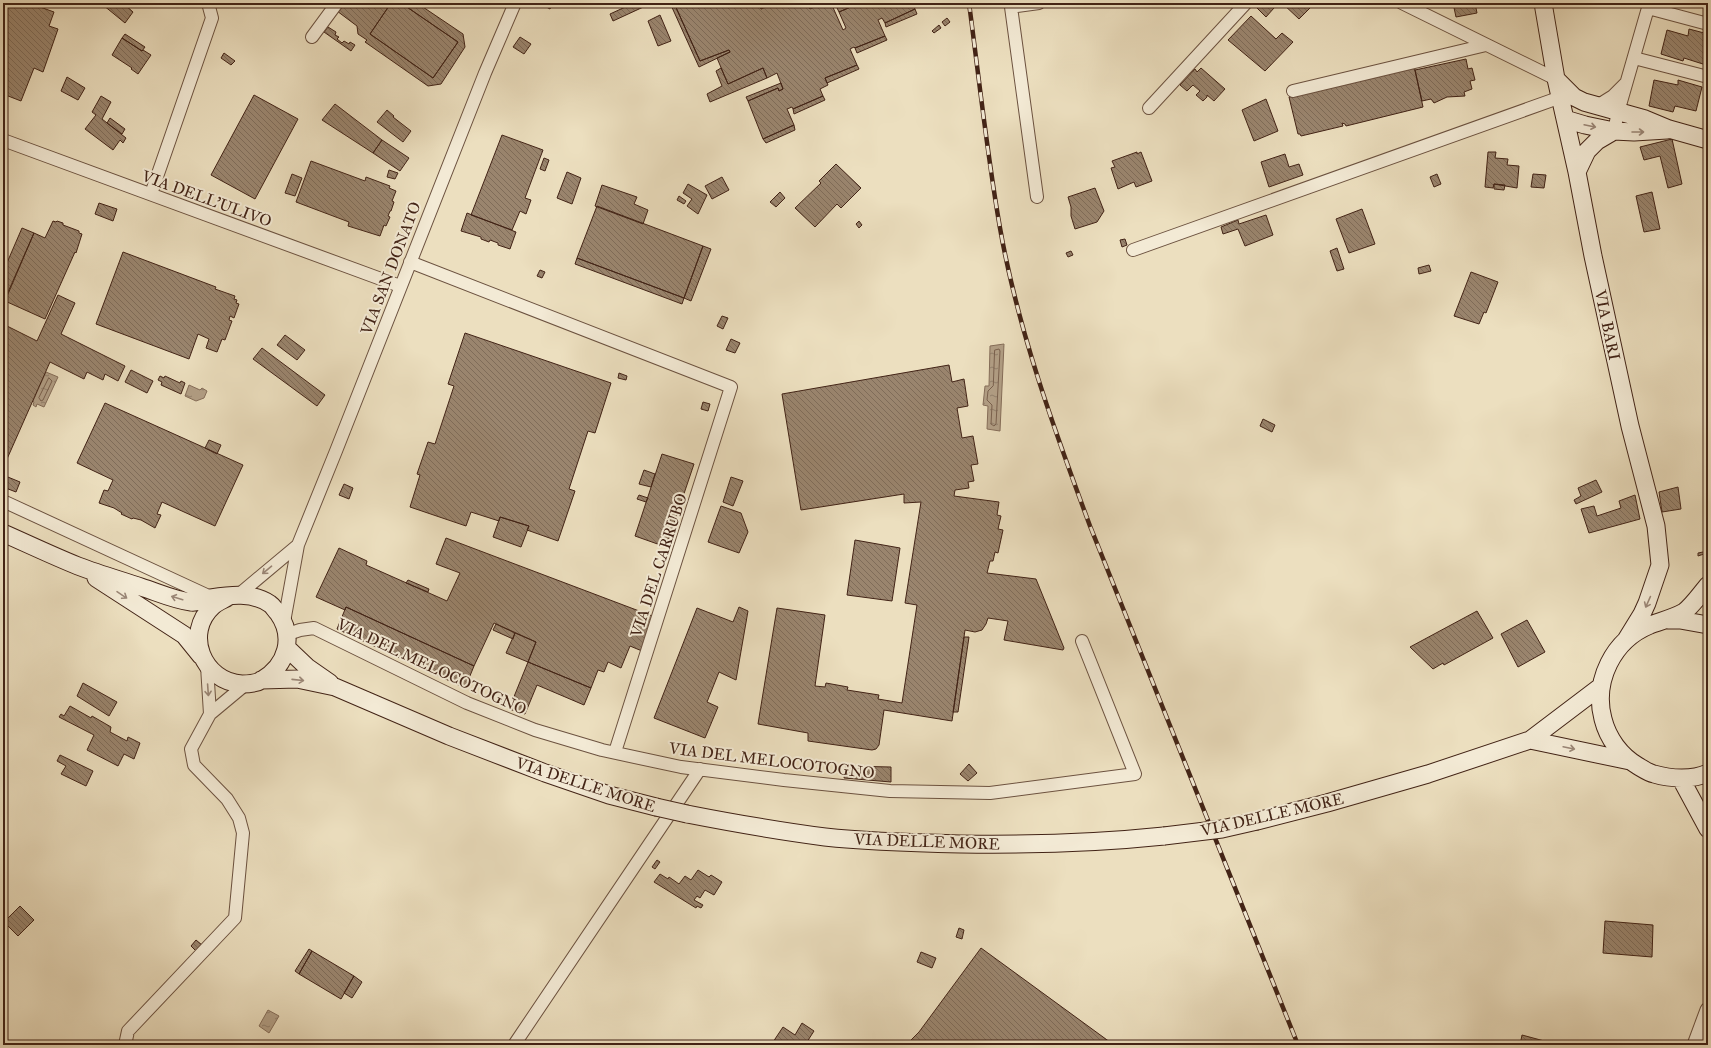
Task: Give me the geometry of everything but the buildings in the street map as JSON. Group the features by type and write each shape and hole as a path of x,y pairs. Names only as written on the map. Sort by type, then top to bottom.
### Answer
{"main road":[{"path":"1543,3 1556,79 1568,97 1645,119 1669,130 1708,140"},
{"name":"VIA BARI","path":"1568,97 1565,119 1593,256 1630,426 1656,526 1660,565 1648,603 1626,640"},
{"path":"1565,119 1597,106"},
{"path":"1565,119 1614,131 1645,132 1669,130"},
{"path":"1577,172 1587,151 1597,141 1614,131"},
{"path":"3,533 78,566 192,603 226,597 250,595 271,604 286,635 306,667 335,687"},
{"path":"78,566 184,635 214,674 224,680 235,684 297,679 335,687"},
{"path":"1664,621 1684,611 1708,585"},
{"path":"204,661 198,639 202,621 213,606 226,597"},
{"path":"1708,625 1680,620 1664,621 1649,625 1626,640 1609,661 1600,687 1600,708 1605,728 1615,746 1630,761 1654,774 1680,779 1708,773"},
{"path":"254,682 278,667 286,635"},
{"name":"VIA DELLE MORE","path":"335,687 449,736 545,773 609,795 687,814 750,826 826,837 898,843 1058,844 1124,840 1222,829 1328,803 1428,774 1530,740"},
{"path":"1530,740 1600,687"},
{"path":"1530,740 1630,761"},
{"path":"1680,779 1708,829"}],"street":[{"path":"151,194 212,18 208,3"},
{"path":"312,37 337,3"},
{"name":"VIA SAN DONATO","path":"286,635 298,545 400,286 515,3"},
{"path":"1037,197 1011,7 1039,3"},
{"path":"1149,108 1246,3"},
{"path":"1402,3 1556,79"},
{"path":"1614,131 1618,112 1649,6 1708,24"},
{"path":"1293,91 1486,45"},
{"path":"1634,58 1708,77"},
{"path":"1597,106 1613,96 1627,82"},
{"path":"1133,250 1568,97"},
{"name":"VIA DELL'ULIVO","path":"3,140 400,286"},
{"name":"VIA DEL CARRUBO","path":"410,262 731,387 615,752"},
{"path":"3,501 226,597 298,545"},
{"name":"VIA DEL MELOCOTOGNO","path":"286,635 300,630 314,628 467,703 535,730 615,752 700,769 784,780 890,791 990,793 1135,774 1082,641"},
{"path":"204,661 210,714"},
{"path":"125,1045 128,1031 235,918 243,833 239,818 228,799 194,765 191,749 210,714 254,682"},
{"path":"514,1045 700,769"},
{"path":"1695,1045 1708,1010"}],"water":[{"path":"1004,344 1000,431 987,429 988,406 983,405 985,386 989,386 990,346"},
{"path":"46,372 58,377 44,407 37,404 36,407 33,405 33,401"},
{"path":"189,385 200,390 202,388 207,391 204,398 196,401 185,396"},
{"path":"268,1010 279,1016 269,1033 259,1026"}],"railway":[{"path":"969,3 987,144 1000,228 1017,304 1038,379 1090,526 1298,1045"}]}
